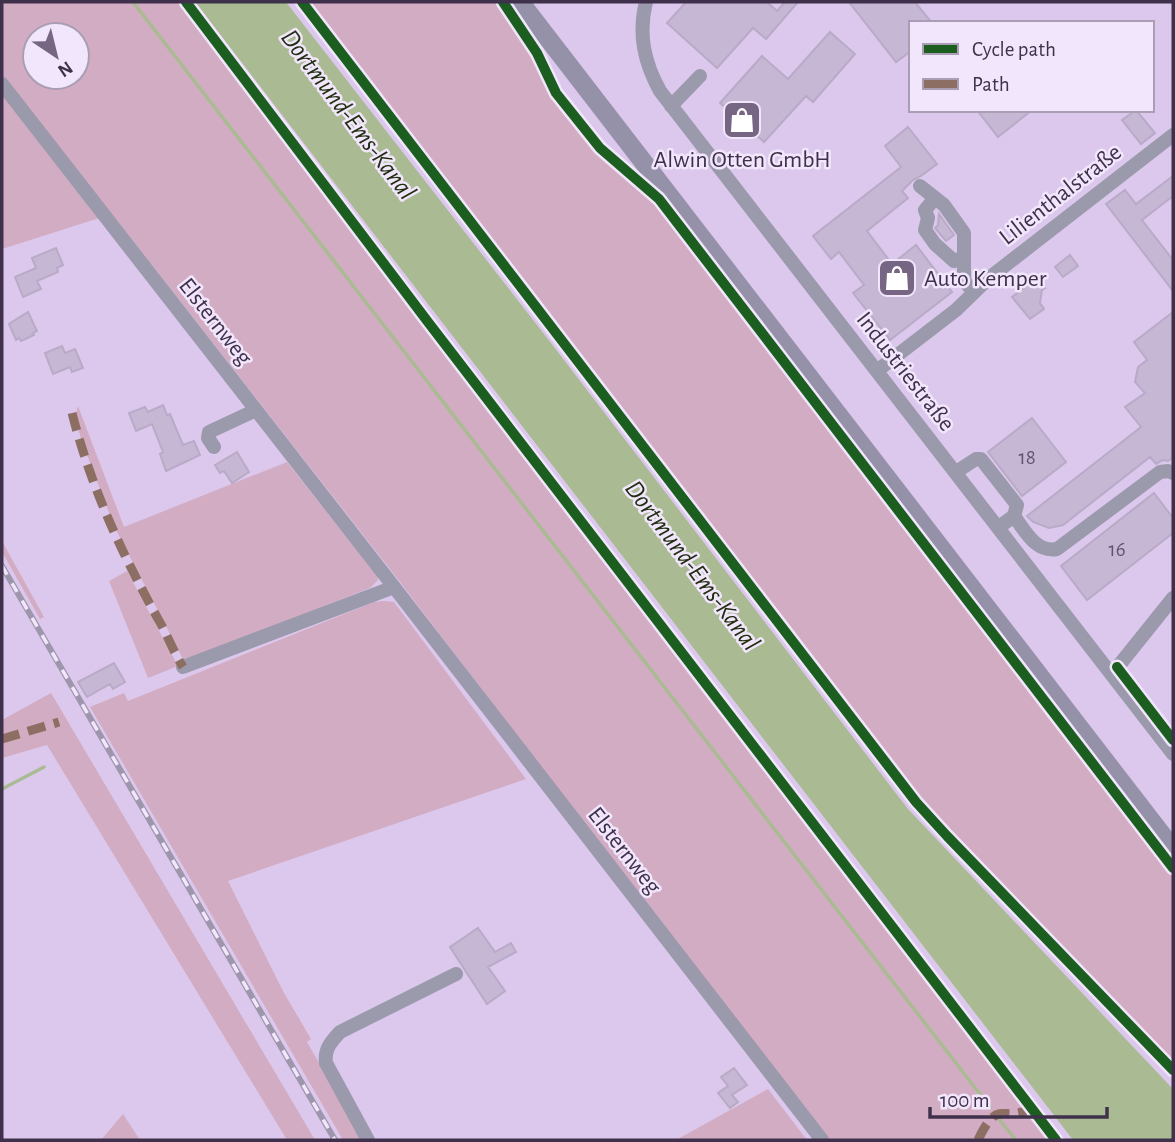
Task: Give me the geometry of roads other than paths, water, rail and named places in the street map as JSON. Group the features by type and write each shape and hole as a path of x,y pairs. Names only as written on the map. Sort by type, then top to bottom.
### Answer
{"main road":[{"path":"520,2 1173,849"}],"street":[{"name":"Industriestraße","path":"646,2 642,16 642,43 648,69 671,106 1173,754"},
{"path":"671,106 700,76"},
{"name":"Elsternweg","path":"2,84 822,1140"},
{"name":"Lilienthalstraße","path":"877,370 956,310 999,269 1173,135"},
{"path":"920,186 944,205 964,233 964,281 974,292"},
{"path":"935,198 925,210 928,218 925,230 948,258 954,261 964,257"},
{"path":"214,447 208,438 209,432 256,410"},
{"path":"957,472 976,459 981,459 1017,505 1014,516 999,527"},
{"path":"1014,516 1040,548 1048,551 1057,549 1160,472 1173,473"},
{"path":"183,667 394,587"},
{"path":"1112,674 1173,598"},
{"path":"368,1140 326,1063 325,1054 330,1043 340,1032 456,974"}],"water":[{"name":"Dortmund-Ems-Kanal","path":"195,2 286,2 908,809 1173,1089 1173,1140 1073,1140"}],"waterway":[{"path":"133,2 990,1107"},
{"path":"2,789 44,767"},
{"path":"998,1118 1016,1140"}],"railway":[{"path":"2,566 335,1140"}],"place":[{"name":"Alwin Otten GmbH","path":"742,120"},
{"name":"Auto Kemper","path":"897,278"}]}
